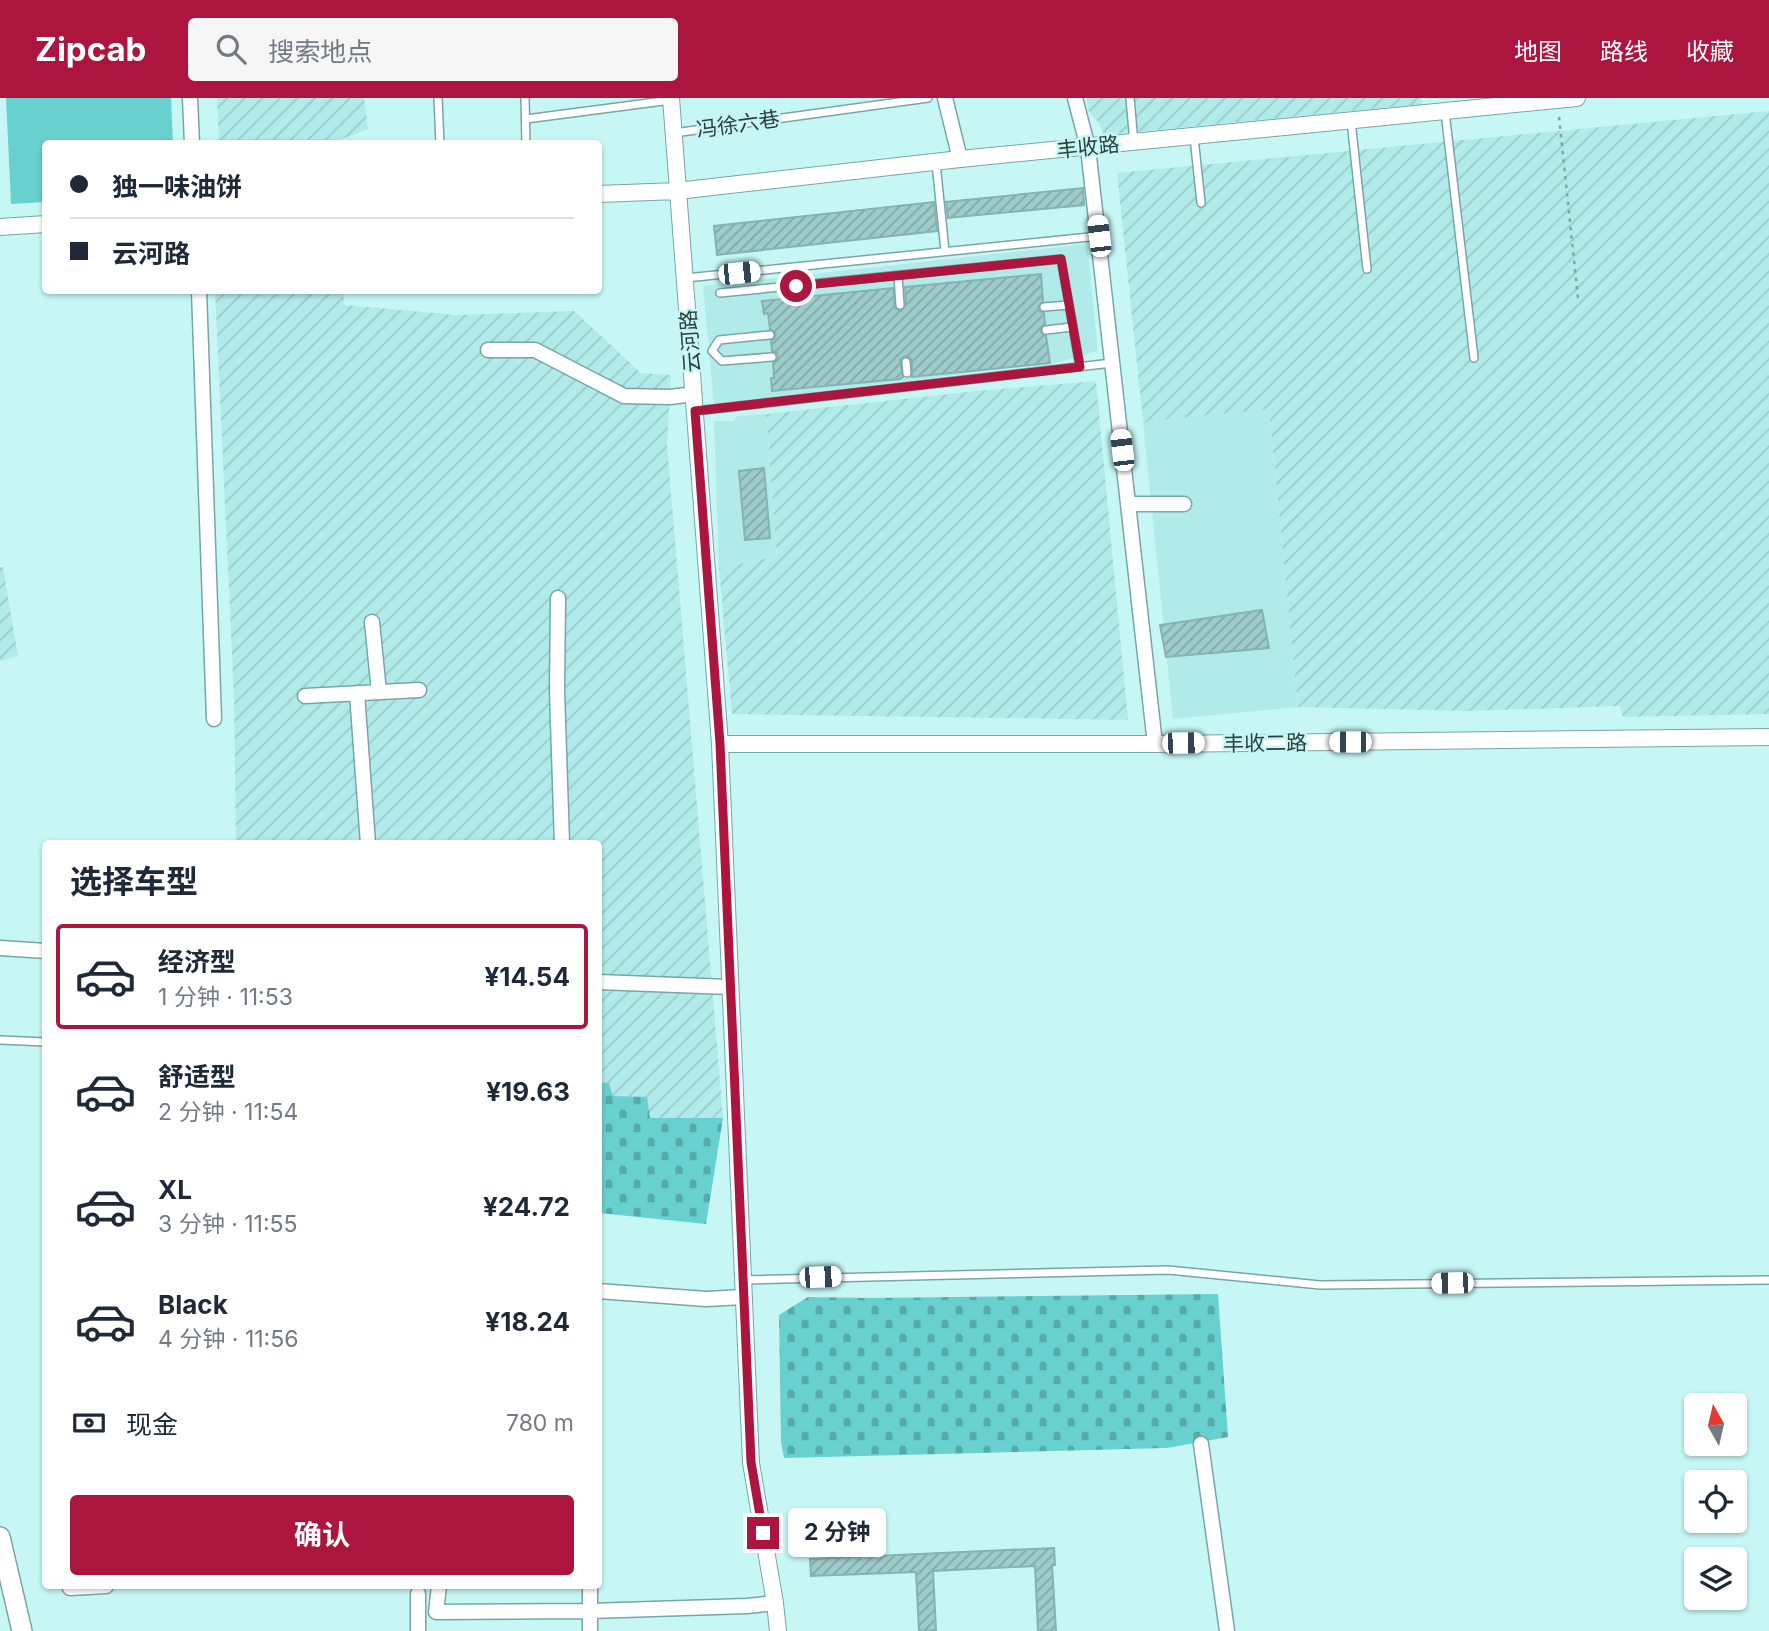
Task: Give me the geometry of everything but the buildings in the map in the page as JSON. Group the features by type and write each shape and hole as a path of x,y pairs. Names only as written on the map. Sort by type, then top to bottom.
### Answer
{"main road":[{"path":"0,1537 22,1631"}],"street":[{"path":"190,98 192,140"},
{"path":"945,98 960,159"},
{"path":"1075,98 1088,148 1099,236 1155,744"},
{"name":"云河路","path":"672,99 720,744 751,1462 778,1631"},
{"name":"丰收路","path":"602,194 677,191 960,159 1570,99"},
{"path":"0,227 42,224"},
{"path":"199,294 214,719"},
{"path":"488,350 535,350 624,396 670,397 694,394"},
{"path":"1128,504 1184,504"},
{"path":"558,598 557,691 562,840"},
{"path":"372,622 379,692"},
{"path":"305,696 419,690"},
{"path":"357,693 368,840"},
{"name":"丰收二路","path":"720,744 1155,744 1769,737"},
{"path":"0,948 42,951"},
{"path":"602,982 730,987"},
{"path":"602,1291 706,1299 744,1297"},
{"path":"1201,1444 1227,1631"},
{"path":"439,1589 436,1612 590,1612 775,1603"},
{"path":"590,1589 590,1631"},
{"path":"418,1594 418,1631"}],"lane":[{"path":"438,98 440,140"},
{"path":"525,98 526,140"},
{"name":"冯徐六巷","path":"674,133 928,98"},
{"path":"1130,98 1134,143"},
{"path":"526,119 672,99"},
{"path":"1445,111 1474,358"},
{"path":"1351,121 1367,269"},
{"path":"1194,137 1201,203"},
{"path":"936,162 945,251"},
{"path":"685,278 1099,236"},
{"path":"720,293 1061,259 1080,367"},
{"path":"898,276 901,304"},
{"path":"1044,307 1068,305"},
{"path":"1046,330 1072,327"},
{"path":"770,335 719,340 712,351 722,360 772,357"},
{"path":"906,362 907,373"},
{"path":"695,411 1112,363"},
{"path":"0,1040 42,1042"},
{"path":"743,1280 1168,1270 1320,1285 1769,1280"}],"path":[{"path":"1570,99 1578,298"}],"shaded area":[{"path":"217,98 364,98 368,129 340,140 219,140"},
{"path":"1087,98 1421,98 1422,104 1104,135 1088,110"},
{"path":"1769,111 1769,714 1623,717 1620,706 1468,711 1298,707 1269,409 1143,422 1117,173"},
{"path":"1087,244 1098,351 1056,363 714,404 703,286"},
{"path":"215,294 343,294 345,305 456,315 574,311 641,373 671,375 667,444 723,1118 650,1118 612,1096 609,1083 602,1082 602,840 236,840 234,697"},
{"path":"1096,381 1128,720 732,714 719,568 777,556 766,414"},
{"path":"1269,408 1298,707 1173,719 1143,422"},
{"path":"766,414 777,556 719,568 714,421 733,421 737,416"},
{"path":"0,567 3,567 18,656 0,661"}],"green space":[{"path":"6,98 171,98 173,140 42,140 42,202 11,204"},
{"path":"602,1082 609,1083 613,1096 647,1097 650,1118 723,1118 706,1224 602,1213"},
{"path":"1218,1294 1228,1437 1167,1448 784,1458 781,1442 779,1315 808,1297"}],"route":[{"path":"763,1533 751,1462 720,744 695,411 1080,367 1061,259 796,286"}]}
